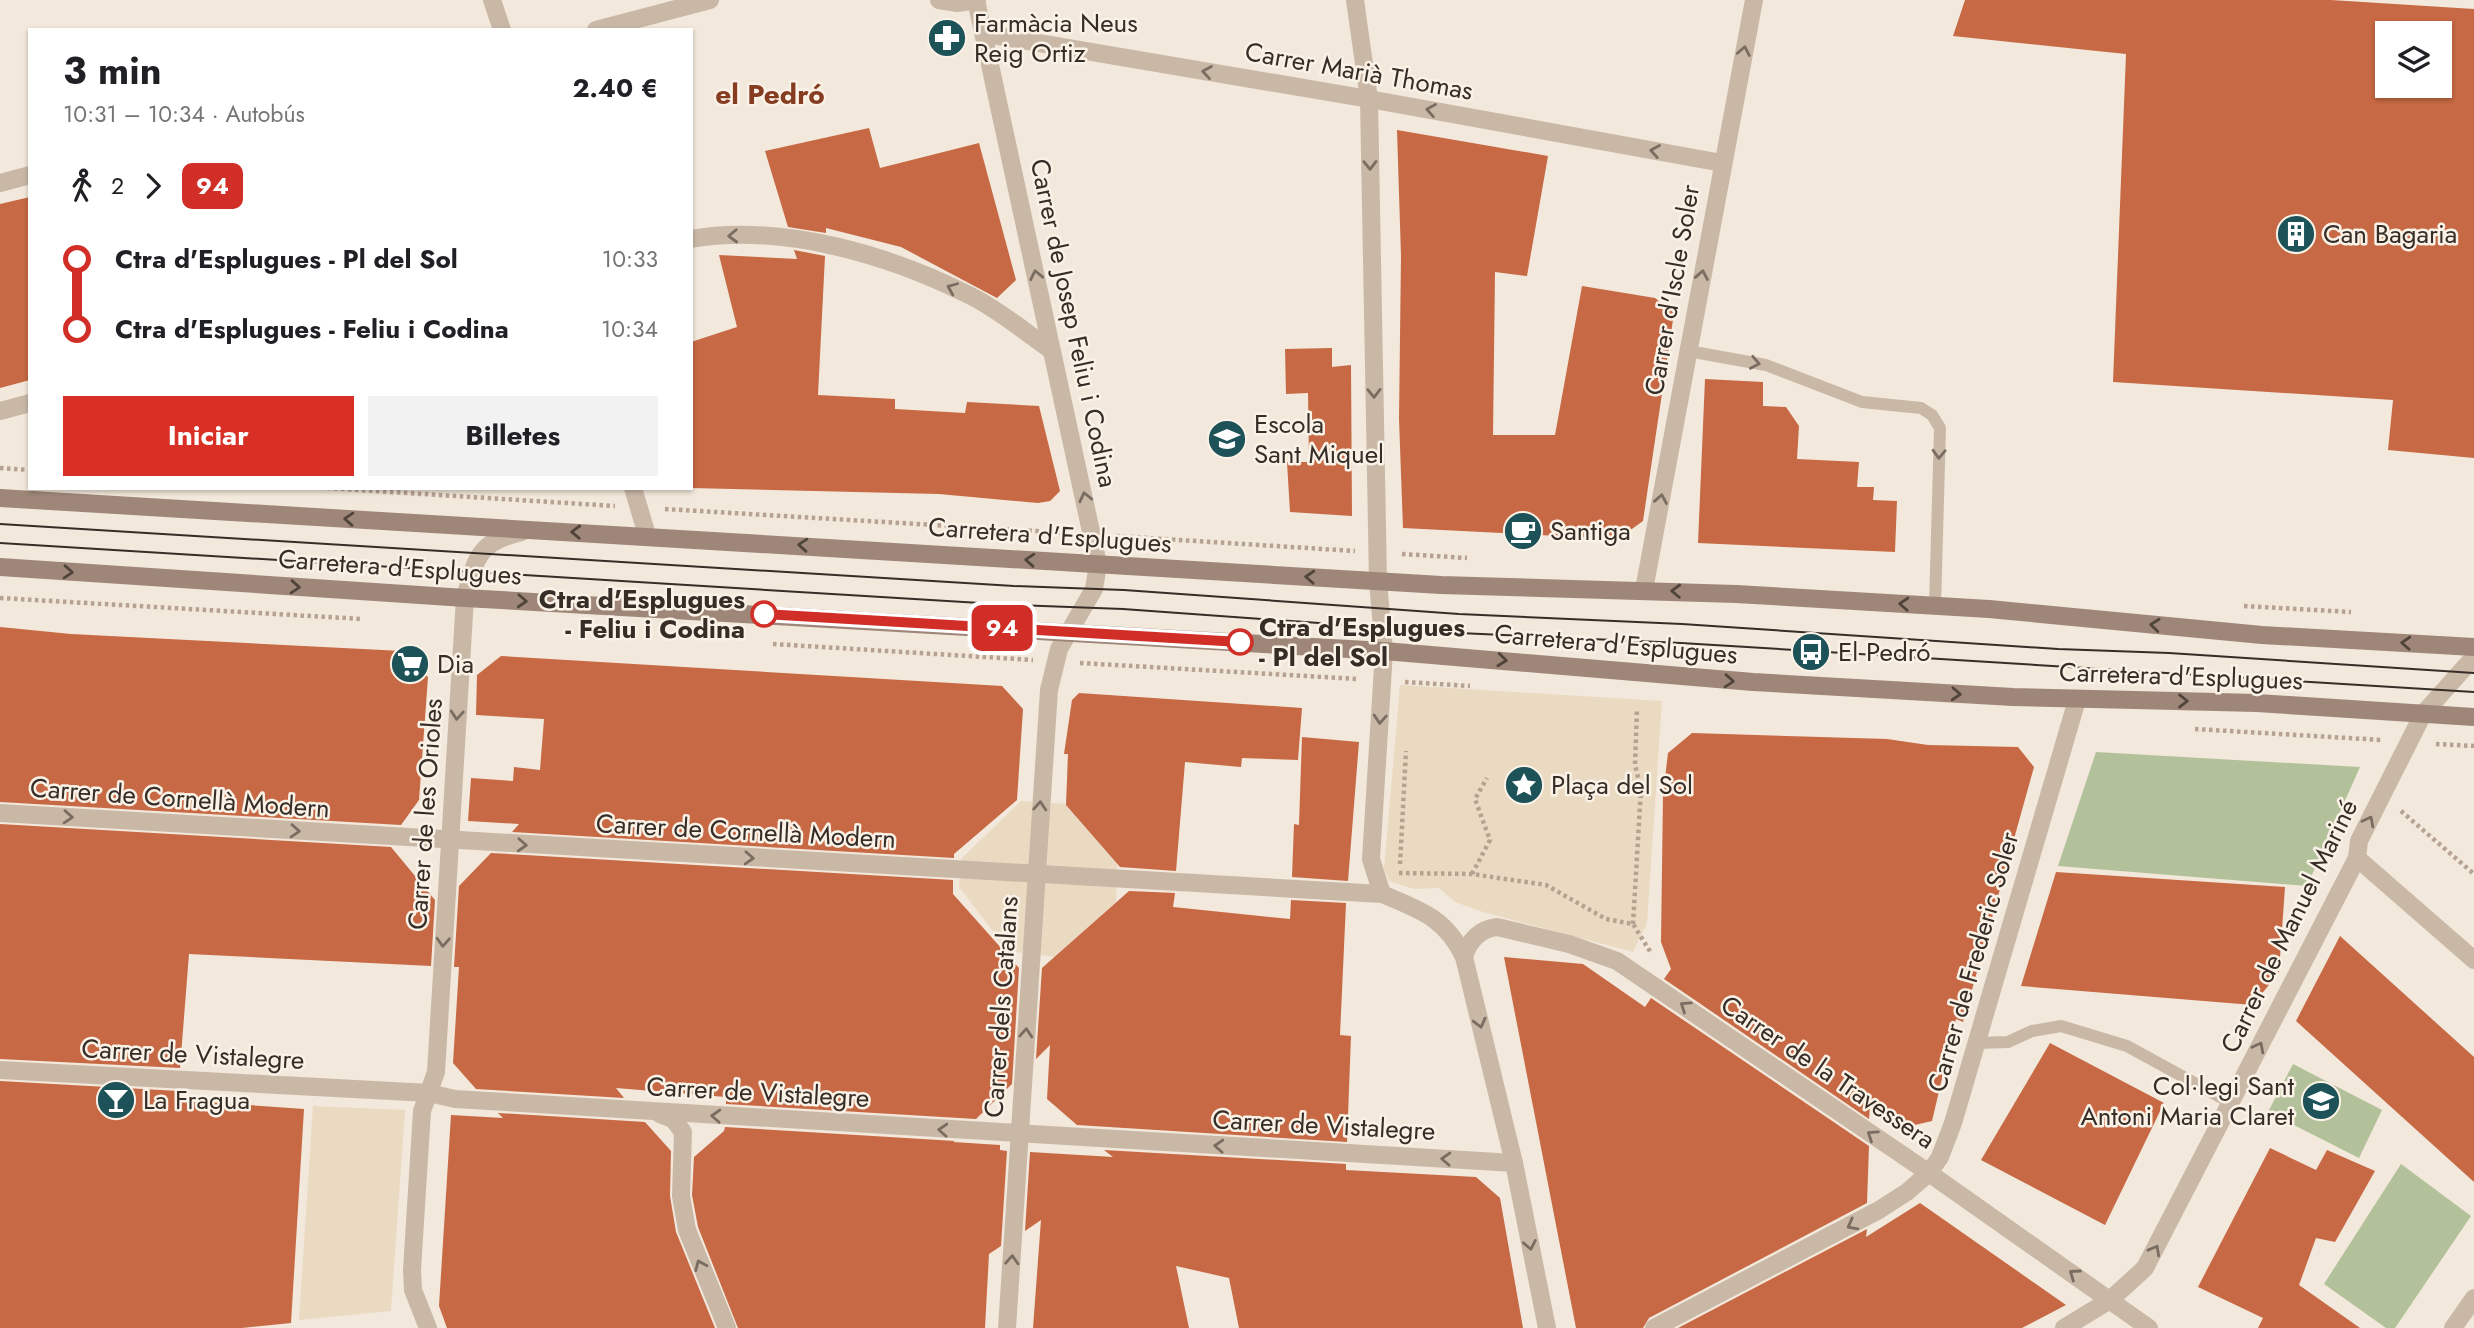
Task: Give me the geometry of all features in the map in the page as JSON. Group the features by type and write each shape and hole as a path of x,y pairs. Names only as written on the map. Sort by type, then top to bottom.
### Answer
{"street":[{"path":"492,0 501,28"},
{"path":"604,28 710,0"},
{"path":"939,0 957,3 977,0"},
{"name":"Carrer de Josep Feliu i Codina","path":"977,0 1098,564 1094,589 1067,632 1055,661 1049,690"},
{"path":"1355,0 1369,99 1378,581 1384,651 1371,859 1382,894"},
{"name":"Carrer d'Iscle Soler","path":"1644,590 1722,163 1755,0"},
{"name":"Carrer Marià Thomas","path":"986,34 1722,163"},
{"path":"0,183 28,176"},
{"path":"693,239 744,236 808,241 890,261 973,297 1051,350"},
{"path":"0,411 28,404"},
{"path":"634,490 647,535"},
{"name":"Carretera d'Esplugues","path":"0,498 1508,589 1644,590 1935,606 2262,635 2474,647"},
{"name":"Carrer de les Orioles","path":"428,1328 413,1290 412,1270 422,1111 436,1072 465,598 475,562 488,546 499,537 530,530"},
{"name":"Carretera d'Esplugues","path":"0,568 465,598 1384,651 1677,677 2077,700 2218,701 2474,717"},
{"name":"Carrer de Manuel Mariné","path":"2064,1328 2110,1300 2145,1268 2357,858 2359,841 2423,715 2474,657"},
{"name":"Carrer dels Catalans","path":"1007,1328 1049,690"},
{"name":"Carrer de Frederic Soler","path":"1654,1328 1879,1210 1929,1173 1948,1141 2077,700"},
{"name":"Carrer de Cornellà Modern","path":"0,813 1382,894 1432,916 1446,927 1464,957 1514,1163 1547,1328"},
{"path":"2357,858 2474,960"},
{"name":"Carrer de la Travessera","path":"1464,957 1472,940 1488,928 1497,928 1569,944 1617,961 1929,1173 2149,1328"},
{"name":"Carrer de Vistalegre","path":"0,1070 429,1093 455,1099 659,1113 1514,1163"},
{"path":"659,1113 673,1119 683,1132 681,1196 687,1230 727,1328"},
{"path":"2453,1328 2474,1298"}],"lane":[{"path":"1688,351 1766,365 1862,402 1921,408 1932,415 1940,428 1935,606"},
{"path":"1977,1043 2008,1042 2032,1031 2061,1026 2127,1046 2231,1102"}],"path":[{"path":"0,468 28,470"},
{"name":"Carretera d'Esplugues","path":"0,598 368,619"},
{"path":"763,643 1473,686"},
{"path":"1637,709 1635,765 1641,789 1633,924 1653,955"},
{"name":"Carretera d'Esplugues","path":"2193,729 2474,746"},
{"path":"1406,738 1399,873 1472,874 1546,885 1606,919 1633,924"},
{"path":"1472,874 1490,840 1475,799 1487,778"},
{"path":"2383,795 2474,874"}],"green space":[{"path":"2096,752 2360,767 2307,886 2058,866"},
{"path":"2293,1064 2382,1110 2359,1158 2268,1112"},
{"path":"2401,1164 2471,1216 2395,1328 2386,1328 2324,1284"}],"shaded area":[{"name":"Plaça del Sol","path":"1400,685 1662,701 1647,923 1633,952 1483,912 1455,902 1439,888 1414,889 1389,881 1384,869"},
{"path":"1021,801 1066,804 1117,864 1116,902 1055,957 1008,951 959,887 962,858"},
{"path":"313,1106 405,1110 391,1311 299,1320"}],"building":[{"name":"Can Bagaria","path":"1965,0 2331,0 2474,9 2474,458 2388,450 2393,400 2113,382 2126,54 1953,36"},
{"path":"869,128 880,168 979,143 1016,280 997,298 901,247 826,228 826,233 788,227 765,151"},
{"path":"1397,130 1548,156 1527,276 1495,272 1493,435 1555,435 1582,286 1655,298 1674,313 1643,521 1618,539 1403,528 1399,419 1401,256"},
{"path":"28,197 28,381 0,388 0,204"},
{"path":"794,250 825,256 818,395 895,399 895,409 965,413 967,402 1039,406 1060,491 1050,501 1038,503 939,494 693,488 693,341 737,327 719,255 797,259"},
{"path":"1332,348 1332,367 1351,365 1352,516 1290,512 1287,462 1309,462 1308,393 1286,394 1285,349"},
{"path":"1705,379 1763,382 1763,406 1786,407 1799,426 1797,459 1859,462 1857,487 1874,487 1873,500 1897,501 1895,552 1698,543"},
{"path":"0,627 71,634 402,651 428,677 419,800 401,825 0,802"},
{"path":"501,656 1002,686 1023,709 1017,800 954,854 954,858 512,832 519,824 468,821 471,778 513,781 514,767 540,770 544,719 476,715 477,675"},
{"path":"1079,693 1302,708 1298,760 1242,758 1241,767 1185,762 1176,871 1120,867 1066,805 1068,754 1064,754 1072,700"},
{"path":"1692,733 1887,739 1928,745 2018,747 2034,767 1963,1022 1956,1019 1932,1121 1902,1128 1870,1106 1869,1119 1664,979 1671,969 1661,942 1663,795 1668,753"},
{"path":"1302,737 1359,742 1348,881 1292,877 1294,824 1299,825"},
{"path":"0,824 391,847 435,900 431,966 189,954 180,1068 0,1059"},
{"path":"491,853 953,880 953,894 1019,968 1012,1084 976,1119 726,1104 726,1097 616,1088 624,1098 476,1089 453,1063 459,967 454,967 459,886"},
{"path":"2056,872 2285,887 2279,972 2253,1005 2021,986"},
{"path":"1129,891 1175,893 1173,907 1290,919 1291,900 1346,903 1340,1035 1351,1036 1347,1142 1077,1125 1047,1099 1050,1045 1036,1059 1042,968"},
{"path":"2340,936 2474,1057 2474,1182 2296,1021"},
{"path":"1504,957 1583,964 1645,1007 1651,998 1869,1146 1867,1203 1649,1318 1643,1328 1576,1328"},
{"path":"2050,1043 2164,1103 2105,1225 1981,1160"},
{"path":"0,1081 178,1091 178,1100 304,1109 291,1323 242,1328 0,1328"},
{"path":"498,1113 645,1122 671,1151 670,1196 676,1232 715,1328 447,1328 439,1306 451,1115 503,1118"},
{"path":"725,1127 1000,1145 1000,1150 1007,1151 1001,1246 989,1254 985,1328 738,1328 698,1227 692,1195 694,1157 724,1131"},
{"path":"2270,1148 2316,1170 2327,1150 2375,1171 2335,1242 2316,1238 2299,1285 2360,1328 2258,1328 2263,1318 2198,1287"},
{"path":"1104,1150 1346,1164 1346,1170 1476,1177 1500,1198 1523,1328 1239,1328 1229,1278 1176,1266 1189,1328 1033,1328 1041,1220 1025,1231 1030,1152 1113,1157"},
{"path":"1920,1203 2066,1305 2022,1328 1678,1328 1867,1229 1866,1237"}],"tram line":[{"path":"0,524 1014,586 1124,590 1459,614 1682,624 2474,673"},
{"path":"0,543 1013,605 1123,609 1459,633 1681,643 2474,692"}],"bus line":[{"name":"94","path":"764,614 1240,642"}],"place":[{"name":"Farmàcia Neus Reig Ortiz","path":"947,38"},
{"name":"Can Bagaria","path":"2296,234"},
{"name":"Escola Sant Miquel","path":"1227,439"},
{"name":"Santiga","path":"1523,531"},
{"name":"Ctra d'Esplugues - Feliu i Codina","path":"764,614"},
{"name":"Ctra d'Esplugues - Pl del Sol","path":"1240,642"},
{"name":"El Pedró","path":"1811,652"},
{"name":"Dia","path":"410,664"},
{"name":"Plaça del Sol","path":"1524,785"},
{"name":"La Fragua","path":"116,1100"},
{"name":"Col·legi Sant Antoni Maria Claret","path":"2321,1101"}],"district":[{"name":"el Pedró","path":"770,94"}]}
